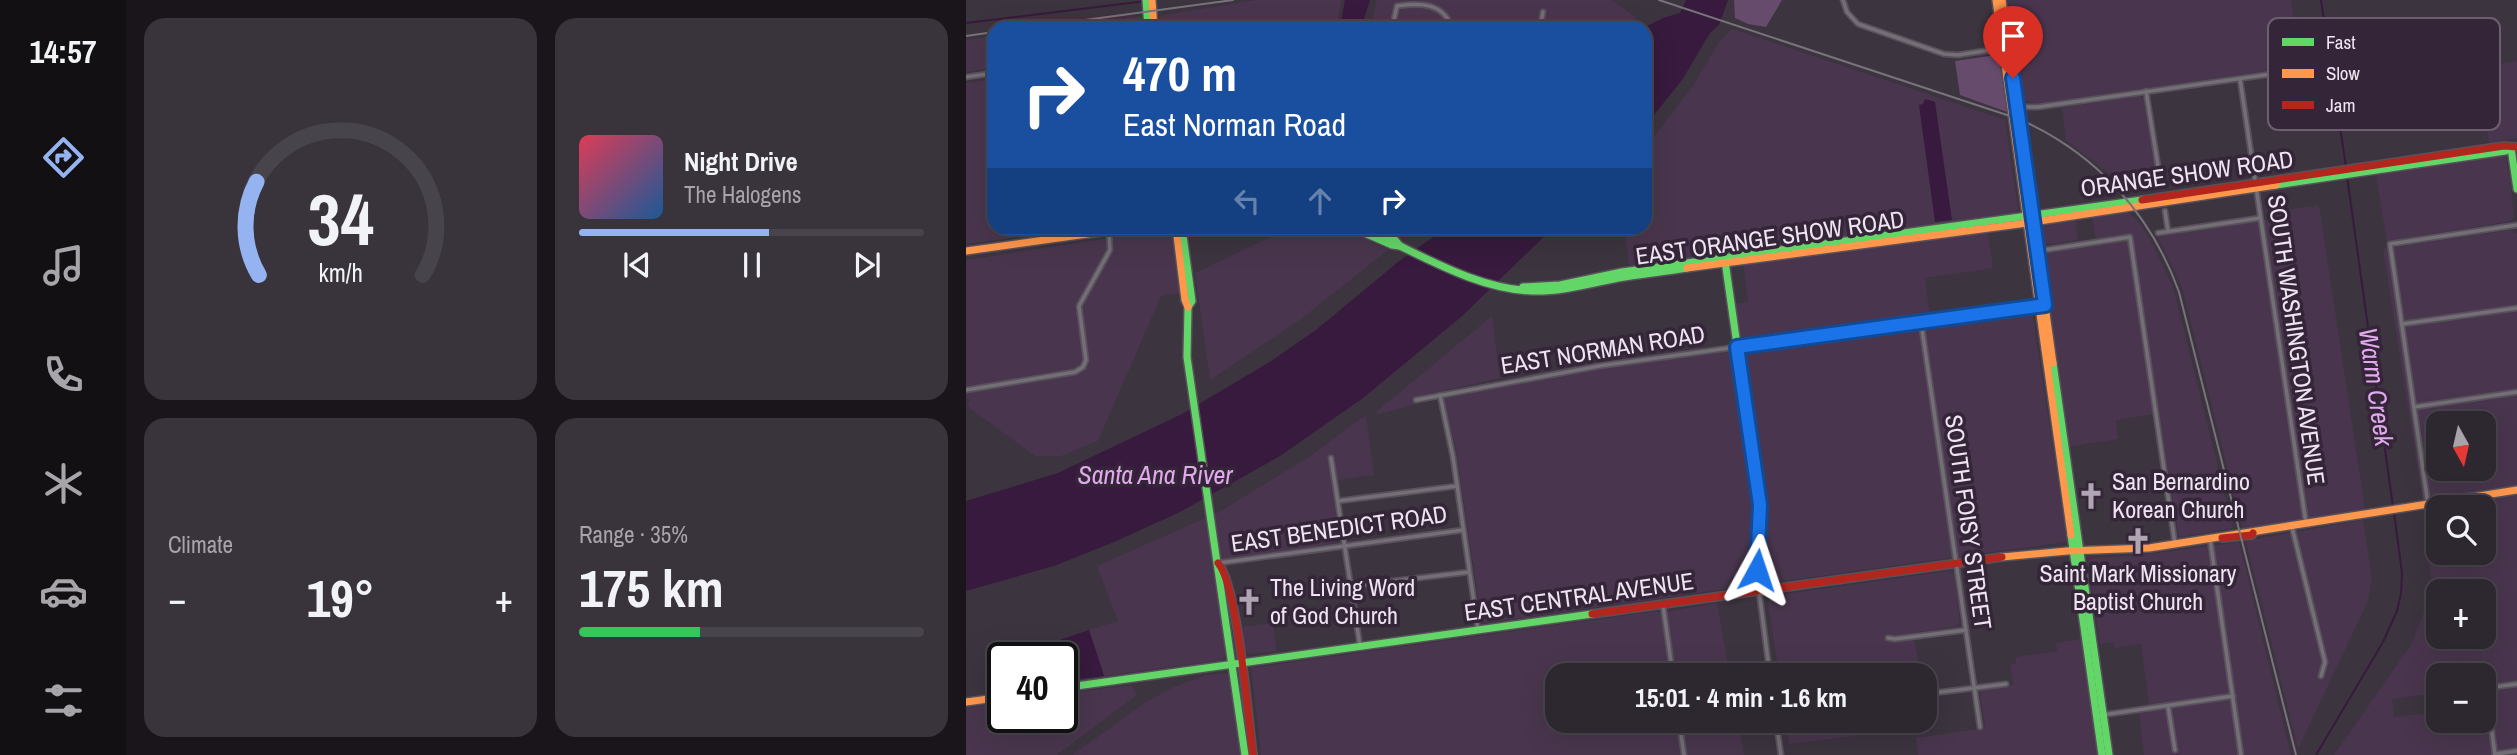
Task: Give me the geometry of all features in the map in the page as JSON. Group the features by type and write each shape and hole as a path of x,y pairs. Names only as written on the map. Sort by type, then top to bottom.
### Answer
{"main road":[{"path":"1996,0 2017,107 2030,219 2038,251 2042,305"},
{"path":"2002,0 2005,48 2077,551 2093,642 2102,755"},
{"path":"1148,21 1149,3"},
{"path":"1149,3 1153,21"},
{"path":"2514,147 2517,188"},
{"name":"ORANGE SHOW ROAD","path":"2030,219 2505,151 2514,147"},
{"name":"EAST ORANGE SHOW ROAD","path":"1400,246 1468,277 1513,288 1550,291 1592,281 1725,260 2030,219"},
{"path":"966,251 1075,235"},
{"path":"1177,235 1188,307 1187,357 1217,569 1253,755"},
{"path":"1183,235 1192,301 1188,307"},
{"path":"1369,235 1400,246"},
{"path":"1384,235 1395,240 1400,246"},
{"path":"1725,260 1760,505 1757,570 1759,592"},
{"name":"EAST CENTRAL AVENUE","path":"2485,495 2517,490"},
{"name":"EAST CENTRAL AVENUE","path":"1078,686 1956,564 2077,551 2135,550 2233,538 2426,504"},
{"path":"2077,551 2082,615 2109,755"},
{"path":"2082,615 2093,642"},
{"path":"1236,663 1245,755"},
{"path":"966,702 987,699"}],"street":[{"path":"1843,0 1853,20 1866,28 1944,54 1958,55 2005,48"},
{"path":"1394,21 1397,6 1414,4 1430,6 1442,12 1449,21"},
{"path":"1541,21 1543,12"},
{"path":"966,77 987,74"},
{"path":"2017,107 2038,107 2268,74"},
{"name":"SOUTH WASHINGTON AVENUE","path":"2240,79 2306,524"},
{"path":"2146,91 2161,186"},
{"path":"2165,211 2168,232"},
{"path":"2158,233 2260,218"},
{"path":"2427,495 2390,244 2517,225"},
{"path":"966,390 1074,373 1083,367 1086,357 1079,306 1109,254 1110,235"},
{"path":"2038,251 2130,237 2175,544"},
{"name":"EAST NORMAN ROAD","path":"1416,400 1599,366 2042,305"},
{"path":"2402,324 2517,308"},
{"name":"SOUTH FOISY STREET","path":"1921,322 1980,727"},
{"path":"2414,407 2517,392"},
{"path":"1440,396 1457,486 1478,630"},
{"path":"1331,458 1360,646"},
{"path":"1337,501 1457,486"},
{"path":"2292,527 2325,662 2321,676"},
{"name":"EAST BENEDICT ROAD","path":"1218,564 1464,530"},
{"path":"2210,539 2241,755"},
{"path":"1351,586 1469,572"},
{"path":"1759,592 1768,663"},
{"path":"1663,605 1671,663"},
{"path":"1888,638 1966,630"},
{"path":"1937,693 2006,684"},
{"path":"2517,684 2486,688 2495,754 2517,751"},
{"path":"2100,715 2233,696"},
{"path":"2168,706 2175,750"},
{"path":"1681,733 1684,755"},
{"path":"1778,733 1781,755"}],"shaded area":[{"path":"1255,0 1341,0 1338,21 1159,21 1159,16"},
{"path":"1377,0 1611,0 1636,17 1633,21 1372,21"},
{"path":"1734,0 1782,0 1766,27 1748,24 1735,18"},
{"path":"2007,0 2291,0 2294,18 2268,18 2268,71 2035,104 2021,98"},
{"path":"1141,16 1142,21 1108,21"},
{"path":"1732,29 2005,120 2018,209 2015,213 1629,266 1625,235 1652,235 1652,139 1693,86 1719,42"},
{"path":"987,37 987,69 966,72 966,40"},
{"path":"1996,55 1999,58 2007,112 1960,95 1955,61"},
{"path":"2517,61 2517,138 2489,143 2487,130 2500,130 2500,64"},
{"path":"987,80 987,235 1032,235 966,244 966,83"},
{"path":"2140,96 2144,99 2155,167 2108,173 2066,140 2062,108"},
{"path":"2502,156 2506,158 2510,181 2514,217 2511,221 2387,241 2376,175"},
{"path":"2319,205 2365,509 2243,530 2182,287 2158,237 2267,220 2267,213"},
{"path":"2128,212 2150,239 2173,287 2233,528 2179,537 2159,413 2116,420 2118,439 2068,447 2041,253 2097,246 2092,217"},
{"path":"2075,219 2078,240 2043,245 2041,243 2039,228 2042,224"},
{"path":"2512,230 2517,233 2517,682 2496,685 2496,663 2426,663 2426,695 2392,699 2394,717 2426,714 2426,733 2496,733 2496,688 2517,686 2517,755 2334,755 2411,645 2426,607 2426,649 2496,649 2496,579 2431,579 2430,565 2496,565 2496,495 2426,495 2426,529 2383,249"},
{"path":"1988,232 1993,268 1925,278 1931,327 2032,312 2067,538 2065,542 1482,623 1456,449 1444,399 1593,369 1742,350 1735,304 1748,302 1743,263"},
{"path":"1129,235 1172,235 1179,293 1161,296 1098,441 1061,456 1035,456 967,406 970,400 966,398 966,260"},
{"path":"1274,235 1357,235 1388,250 1301,319 1210,380 1195,273"},
{"path":"1492,316 1500,378 1415,397 1414,405 1378,414 1376,412"},
{"path":"1366,415 1374,475 1331,481 1339,538 1335,543 1211,562 1223,622 1225,655 1222,660 1104,676 1089,630 1118,621 1097,566 1219,512 1309,457"},
{"path":"2363,520 2372,578 2368,601 2298,749 2246,541"},
{"path":"2239,542 2291,755 2144,755 2139,714 2150,712 2141,644 2115,648 2113,642 2100,644 2088,562 2091,558 2142,555"},
{"path":"1950,571 1954,574 1960,622 1956,626 1913,633 1919,663 1777,663 1768,603 1771,596"},
{"path":"1717,603 1728,663 1545,663 1545,733 1740,733 1744,755 1261,755 1251,668 1657,611 1660,613"},
{"path":"1273,623 1276,651 1249,654 1244,650 1243,627"},
{"path":"2082,639 2098,755 1918,755 1916,738 1985,728 1980,690 2013,685 2010,665 2016,663 2016,657 2057,651 2056,643"},
{"path":"1226,673 1231,678 1242,755 1072,755 1146,702 1174,687 1205,675"},
{"path":"1131,685 1137,695 1057,755 966,755 966,708 987,705 987,733 1078,733 1078,692"},
{"path":"1788,733 1856,733 1856,736 1789,744"}],"water":[{"path":"1345,0 1370,0 1363,21 1341,21"},
{"path":"1686,0 1728,0 1719,25 1710,33 1682,80 1652,117 1652,24 1680,13"},
{"path":"1925,99 1935,102 1952,220 1935,222 1919,105 1923,104"},
{"name":"Santa Ana River","path":"1436,235 1546,235 1461,317 1363,398 1280,456 1180,512 1114,542 1054,566 966,591 966,501 1058,473 1182,414 1268,363 1316,330 1398,262"},
{"path":"1089,630 1104,676 1078,679 1078,642 1054,642"}],"waterway":[{"name":"Warm Creek","path":"2321,0 2324,18"},
{"path":"966,23 1146,1"},
{"name":"Warm Creek","path":"2340,130 2346,167"},
{"name":"Warm Creek","path":"2347,176 2393,507"},
{"name":"Warm Creek","path":"2316,755 2383,642 2397,611 2402,573 2394,512"}],"railway":[{"path":"1078,21 1233,0"},
{"path":"1659,0 2019,119 2073,149 2117,189 2153,237 2179,292 2296,755"},
{"path":"966,36 987,33"}],"traffic: fast":[{"path":"1146,0 1148,21"},
{"path":"2511,148 2517,189"},
{"path":"2276,185 2511,148"},
{"path":"1523,287 1560,285 1622,272 2142,200"},
{"path":"1183,235 1192,301 1188,307 1187,357 1245,755"},
{"path":"1369,235 1400,246"},
{"path":"1384,235 1395,240 1400,246 1480,281 1532,291 1575,287 1687,268"},
{"path":"1725,261 1760,505 1757,570 1759,591"},
{"path":"2053,363 2109,755"},
{"path":"2071,535 2102,755"},
{"path":"1078,686 1592,614"}],"traffic: slow":[{"path":"1152,0 1154,21"},
{"path":"1996,0 2071,535"},
{"path":"2002,0 2053,363"},
{"path":"1687,268 2027,223 2276,185"},
{"path":"966,251 1080,235"},
{"path":"1177,235 1188,307"},
{"path":"2002,557 2149,548 2517,490"},
{"path":"966,702 987,699"}],"traffic: jam":[{"path":"2142,200 2504,146 2517,147"},
{"path":"2222,538 2253,533"},
{"path":"1592,614 2002,557"},
{"path":"1218,563 1225,577 1237,624 1253,755"}],"place":[{"name":"San Bernardino Korean Church","path":"2091,496"},
{"name":"Saint Mark Missionary Baptist Church","path":"2138,541"},
{"name":"The Living Word of God Church","path":"1249,602"}],"route":[{"path":"1757,570 1760,505 1737,347 2045,305 2013,78"}]}
